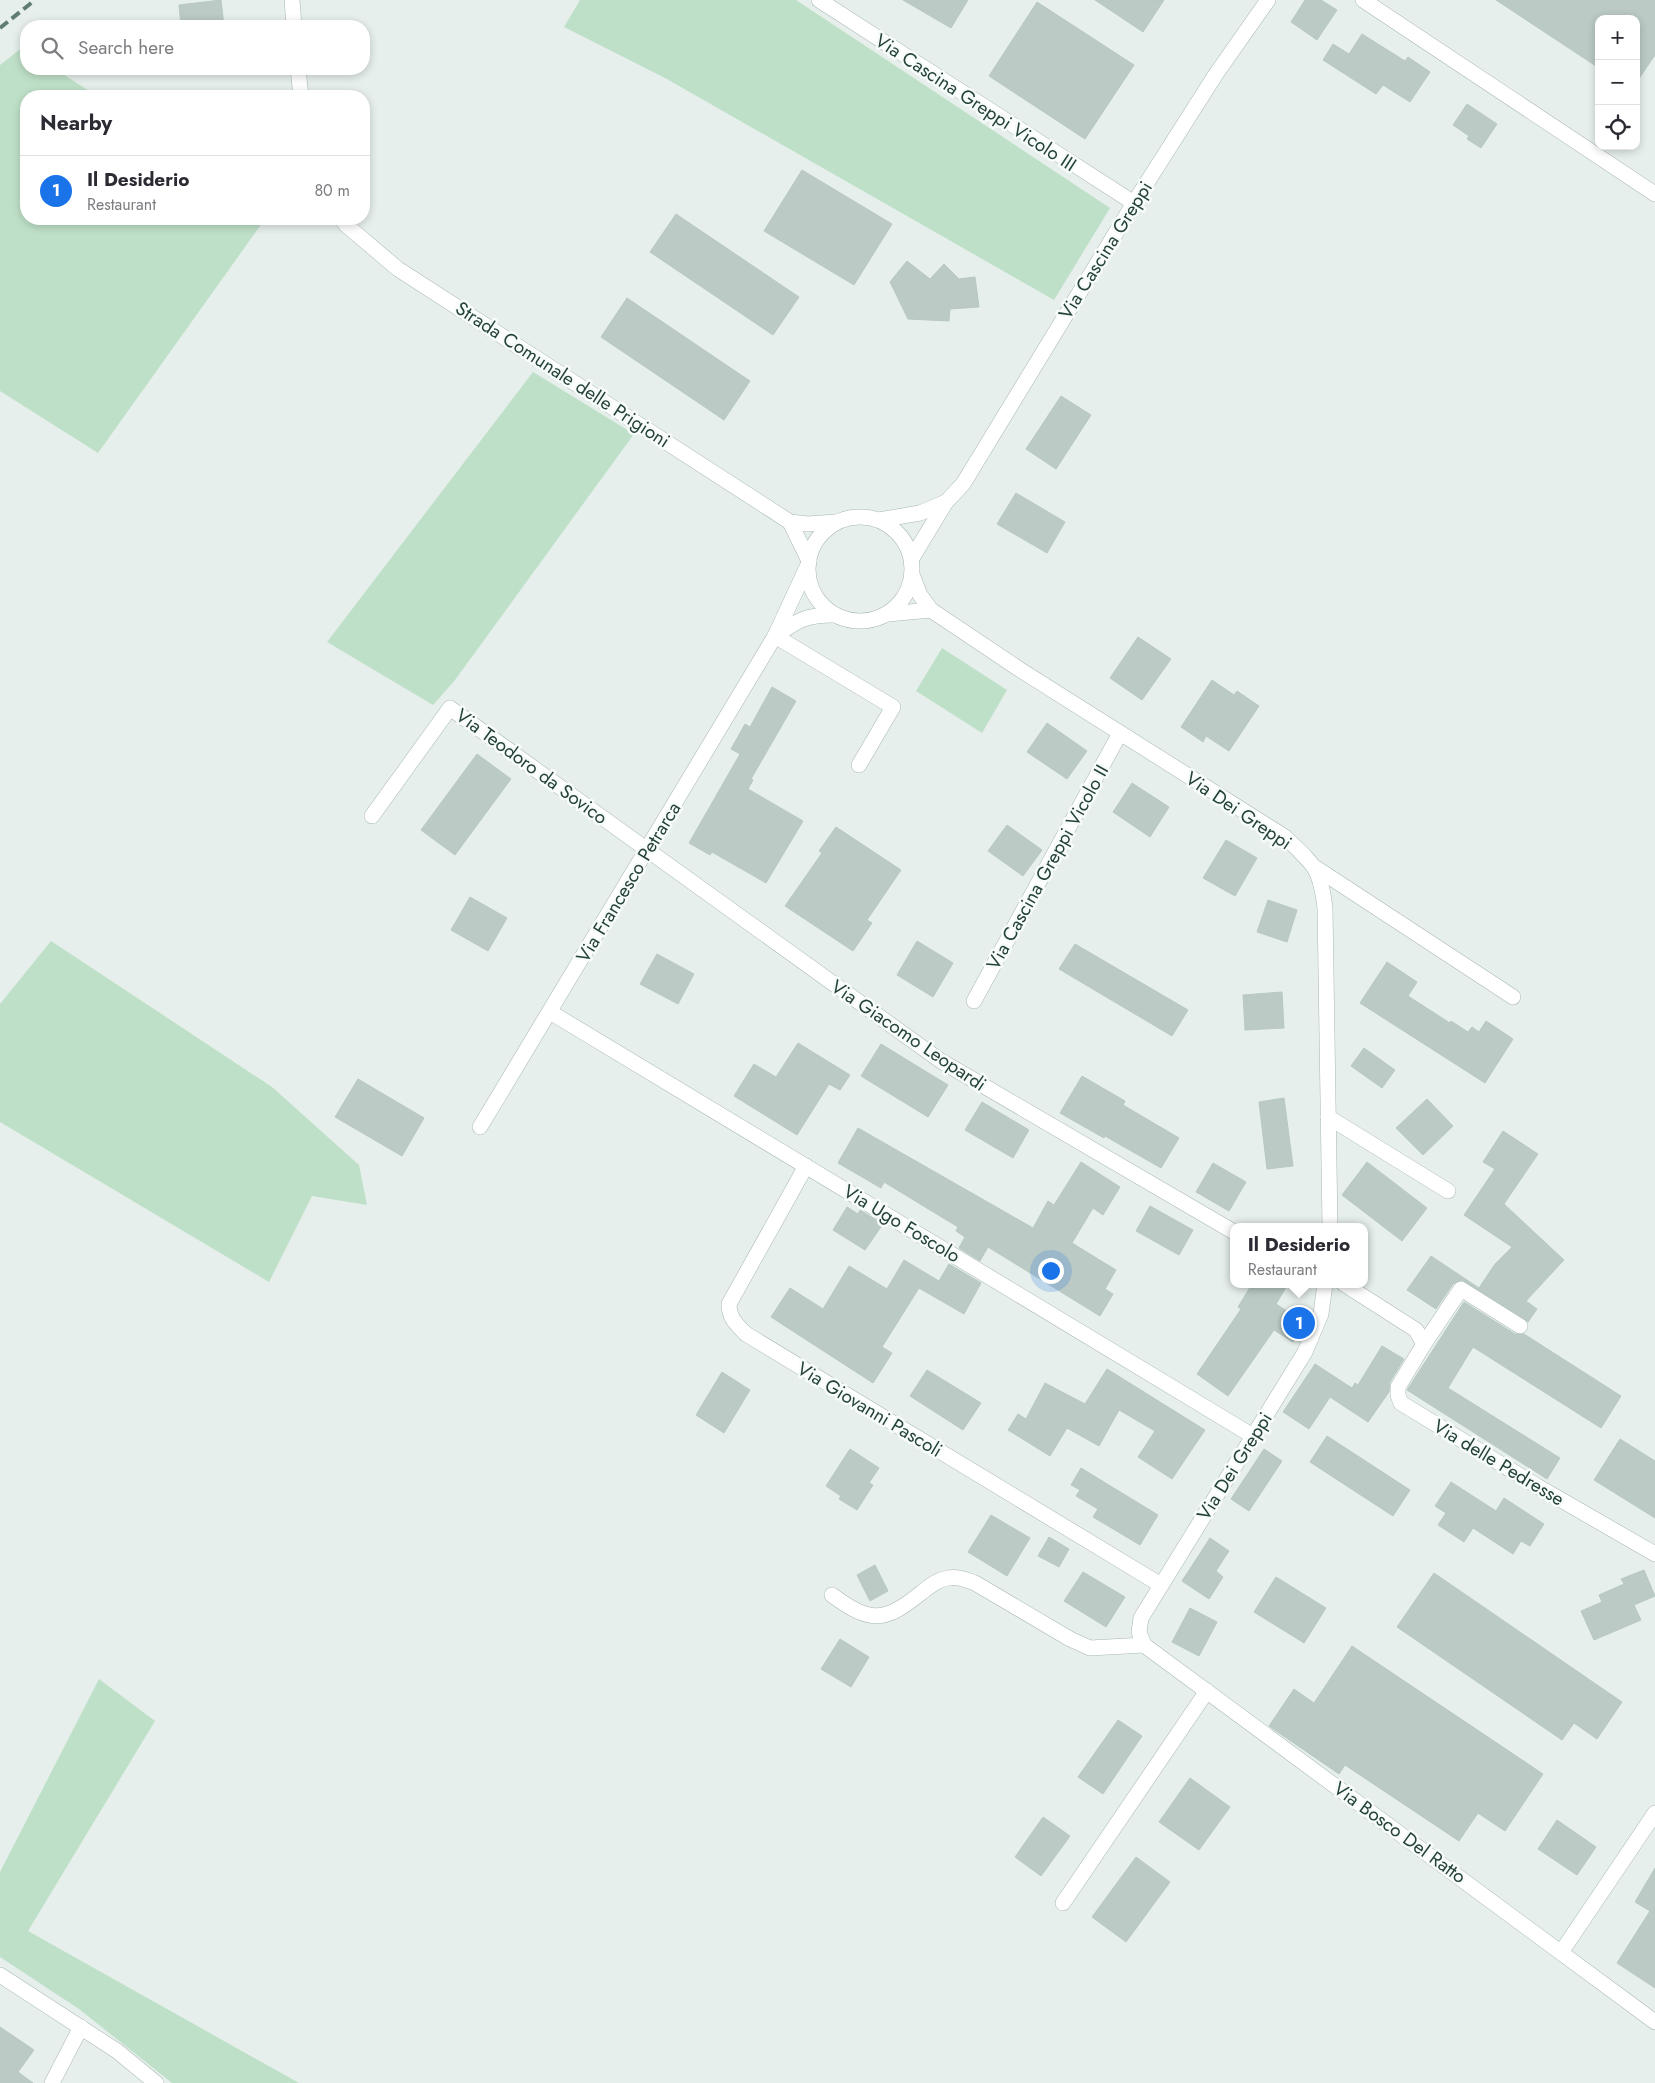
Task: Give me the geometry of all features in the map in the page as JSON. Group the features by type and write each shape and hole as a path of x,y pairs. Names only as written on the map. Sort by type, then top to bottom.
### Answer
{"street":[{"path":"292,0 294,20"},
{"name":"Via Cascina Greppi Vicolo III","path":"819,0 1134,203"},
{"name":"Via Cascina Greppi","path":"946,502 963,484 1134,203 1216,74 1268,0"},
{"path":"1363,0 1655,194"},
{"path":"299,75 300,90"},
{"name":"Strada Comunale delle Prigioni","path":"346,225 398,269 790,522"},
{"path":"879,520 920,513 946,502"},
{"path":"912,558 946,502"},
{"path":"913,576 908,592 898,607 888,614 874,620 859,622 833,615 819,602 810,586 808,564 790,522 808,524 868,517 879,520 895,529 905,541 912,558 913,576 920,595 932,610"},
{"path":"808,564 812,548 820,534 836,522"},
{"name":"Via Francesco Petrarca","path":"480,1127 775,636 808,564"},
{"path":"888,614 932,610"},
{"name":"Via Dei Greppi","path":"932,610 1120,733 1286,837 1316,868 1322,887 1325,908 1330,1223"},
{"name":"Via Francesco Petrarca","path":"775,636 799,619 813,615 833,615"},
{"path":"775,636 893,707 859,765"},
{"name":"Via Teodoro da Sovico","path":"372,816 450,708 648,850"},
{"name":"Via Cascina Greppi Vicolo II","path":"974,1001 1120,733"},
{"name":"Via Giacomo Leopardi","path":"648,850 941,1061 1230,1230"},
{"path":"1316,868 1512,997"},
{"name":"Via Ugo Foscolo","path":"550,1012 1253,1436"},
{"path":"1328,1117 1448,1191"},
{"name":"Via Giovanni Pascoli","path":"806,1166 729,1304 729,1315 736,1325 746,1334 1162,1585"},
{"name":"Via Dei Greppi","path":"1144,1645 1139,1632 1141,1618 1305,1352 1321,1314 1324,1288"},
{"path":"1350,1288 1416,1330 1424,1344"},
{"name":"Via delle Pedresse","path":"1520,1326 1461,1289 1398,1387 1401,1403 1537,1486 1655,1554"},
{"path":"832,1595 850,1608 879,1616 892,1614 937,1581 959,1578 975,1583 1070,1640 1090,1648 1144,1645"},
{"name":"Via Bosco Del Ratto","path":"1144,1645 1562,1951 1655,2022"},
{"path":"1063,1902 1207,1691"},
{"path":"1562,1951 1655,1813"},
{"path":"0,1975 116,2051 156,2083"},
{"path":"52,2083 81,2027"}],"green space":[{"path":"580,0 796,0 1110,208 1054,300 665,78 564,27"},
{"path":"20,49 20,75 64,75 88,90 20,90 20,225 261,225 98,453 0,391 0,65"},
{"path":"533,372 634,434 455,680 433,705 327,642"},
{"path":"942,648 1007,690 982,733 916,691"},
{"path":"51,941 272,1087 359,1165 367,1205 312,1196 269,1282 0,1122 0,1004"},
{"path":"99,1679 155,1721 28,1931 299,2083 172,2083 79,2009 0,1957 0,1872"}],"building":[{"path":"221,0 223,20 180,20 179,5"},
{"path":"903,0 968,0 951,28"},
{"path":"1095,0 1164,0 1143,32"},
{"path":"1305,0 1321,0 1337,10 1317,40 1291,22"},
{"path":"1496,0 1655,0 1655,55 1640,77 1640,15 1595,15 1595,65"},
{"path":"1037,2 1134,65 1085,139 989,76"},
{"path":"1362,34 1405,61 1408,57 1430,72 1410,102 1383,85 1376,94 1323,60 1333,44 1349,54"},
{"path":"1467,104 1497,124 1481,148 1467,139 1469,136 1453,125"},
{"path":"802,170 892,224 854,285 764,231"},
{"path":"676,214 799,297 773,335 650,252"},
{"path":"907,261 930,279 944,264 959,279 975,277 979,307 950,309 949,321 908,319 890,282"},
{"path":"627,298 750,381 724,420 601,337"},
{"path":"1061,396 1091,415 1056,469 1026,449"},
{"path":"1016,493 1065,522 1047,553 997,524"},
{"path":"1138,637 1171,659 1142,700 1110,678"},
{"path":"1212,680 1234,695 1237,691 1259,706 1229,751 1206,736 1203,742 1181,727"},
{"path":"772,687 796,701 751,779 753,780 748,789 803,821 766,883 712,852 710,855 689,843 740,754 731,749 745,724 750,727"},
{"path":"1047,723 1087,751 1067,779 1027,752"},
{"path":"477,754 511,779 455,855 421,830"},
{"path":"1132,783 1169,807 1150,837 1113,812"},
{"path":"1007,825 1042,850 1023,876 988,851"},
{"path":"836,827 901,870 867,920 872,923 853,951 785,906 822,853 819,851"},
{"path":"1226,840 1257,858 1235,896 1203,878"},
{"path":"470,897 507,918 488,951 451,930"},
{"path":"1268,900 1297,910 1287,942 1257,932"},
{"path":"917,941 953,963 933,997 897,975"},
{"path":"1075,944 1188,1010 1172,1036 1059,969"},
{"path":"657,954 694,974 678,1004 640,984"},
{"path":"1387,962 1417,982 1408,996 1450,1023 1451,1021 1468,1032 1472,1027 1479,1032 1486,1021 1513,1039 1485,1083 1360,1003"},
{"path":"1282,992 1284,1028 1245,1030 1243,995"},
{"path":"798,1043 850,1075 840,1090 829,1084 797,1135 734,1096 754,1064 776,1077"},
{"path":"881,1044 948,1085 928,1117 861,1076"},
{"path":"1364,1048 1395,1070 1382,1088 1351,1066"},
{"path":"1082,1076 1125,1101 1123,1105 1179,1138 1161,1168 1060,1113"},
{"path":"358,1079 424,1118 402,1156 335,1117"},
{"path":"1284,1098 1293,1166 1267,1169 1259,1102"},
{"path":"1427,1099 1453,1126 1423,1155 1396,1128"},
{"path":"982,1102 1029,1130 1013,1158 965,1130"},
{"path":"858,1128 1033,1228 1048,1201 1054,1205 1081,1162 1120,1187 1103,1215 1093,1208 1072,1243 1116,1270 1105,1289 1113,1294 1100,1316 988,1247 980,1261 959,1248 965,1237 956,1231 958,1227 884,1182 881,1188 838,1163"},
{"path":"1503,1131 1538,1154 1504,1204 1564,1260 1526,1301 1537,1309 1528,1322 1462,1280 1453,1284 1436,1309 1407,1290 1431,1256 1479,1288 1495,1264 1512,1247 1464,1215 1495,1169 1483,1162"},
{"path":"1367,1162 1427,1208 1402,1241 1342,1195"},
{"path":"1213,1163 1246,1182 1229,1211 1196,1192"},
{"path":"1150,1206 1193,1230 1179,1255 1136,1231"},
{"path":"847,1207 858,1214 860,1210 883,1224 865,1250 833,1230"},
{"path":"904,1260 939,1281 949,1264 981,1283 964,1314 919,1288 882,1347 892,1353 873,1383 771,1317 790,1288 823,1309 849,1266 887,1289"},
{"path":"1250,1288 1286,1288 1276,1304 1305,1323 1293,1342 1274,1330 1228,1396 1197,1374 1241,1309 1238,1307"},
{"path":"1464,1302 1515,1334 1524,1334 1621,1396 1601,1428 1473,1347 1448,1388 1560,1458 1547,1479 1407,1390"},
{"path":"1382,1346 1404,1359 1390,1382 1389,1392 1368,1422 1330,1397 1309,1429 1283,1412 1315,1364 1352,1388 1355,1383 1358,1385"},
{"path":"1107,1369 1205,1430 1172,1479 1138,1457 1155,1431 1119,1410 1099,1446 1067,1428 1050,1456 1008,1430 1018,1414 1026,1419 1045,1383 1085,1404"},
{"path":"927,1370 981,1403 963,1430 910,1396"},
{"path":"722,1372 750,1390 724,1433 696,1415"},
{"path":"1327,1436 1410,1490 1393,1516 1310,1462"},
{"path":"1620,1439 1655,1461 1655,1518 1594,1480"},
{"path":"850,1449 879,1468 869,1483 873,1485 857,1510 839,1499 841,1496 826,1486"},
{"path":"1264,1449 1282,1461 1249,1511 1231,1499"},
{"path":"1081,1468 1158,1515 1140,1545 1093,1517 1098,1509 1076,1496 1080,1490 1071,1485"},
{"path":"1451,1482 1496,1511 1504,1498 1544,1524 1530,1546 1521,1541 1513,1554 1473,1528 1464,1542 1438,1525 1446,1513 1435,1506"},
{"path":"991,1515 1030,1538 1007,1576 968,1552"},
{"path":"1049,1537 1069,1549 1059,1567 1038,1556"},
{"path":"1210,1538 1229,1551 1216,1571 1223,1577 1209,1599 1182,1581"},
{"path":"875,1565 888,1591 870,1601 857,1575"},
{"path":"1644,1570 1655,1596 1634,1605 1641,1620 1594,1640 1581,1611 1602,1602 1599,1595 1624,1584 1621,1579"},
{"path":"1083,1572 1125,1597 1106,1627 1064,1601"},
{"path":"1434,1573 1622,1702 1597,1739 1574,1723 1562,1740 1397,1627"},
{"path":"1276,1577 1326,1608 1304,1643 1254,1612"},
{"path":"1190,1608 1217,1622 1199,1656 1172,1642"},
{"path":"840,1639 869,1657 851,1687 821,1669"},
{"path":"1352,1646 1543,1774 1505,1831 1478,1813 1459,1841 1345,1765 1339,1774 1269,1726 1294,1689 1314,1703"},
{"path":"1118,1720 1142,1736 1103,1794 1078,1777"},
{"path":"1190,1778 1230,1807 1199,1850 1159,1822"},
{"path":"1043,1817 1070,1836 1041,1876 1015,1857"},
{"path":"1557,1820 1596,1847 1577,1875 1538,1849"},
{"path":"1136,1857 1170,1882 1126,1942 1092,1917"},
{"path":"1655,1868 1655,1988 1617,1963 1650,1911 1635,1902"},
{"path":"0,2027 34,2050 18,2072 33,2083 0,2083"}],"railway":[{"path":"0,28 35,0"}],"place":[{"name":"Il Desiderio","path":"1299,1323"}]}
